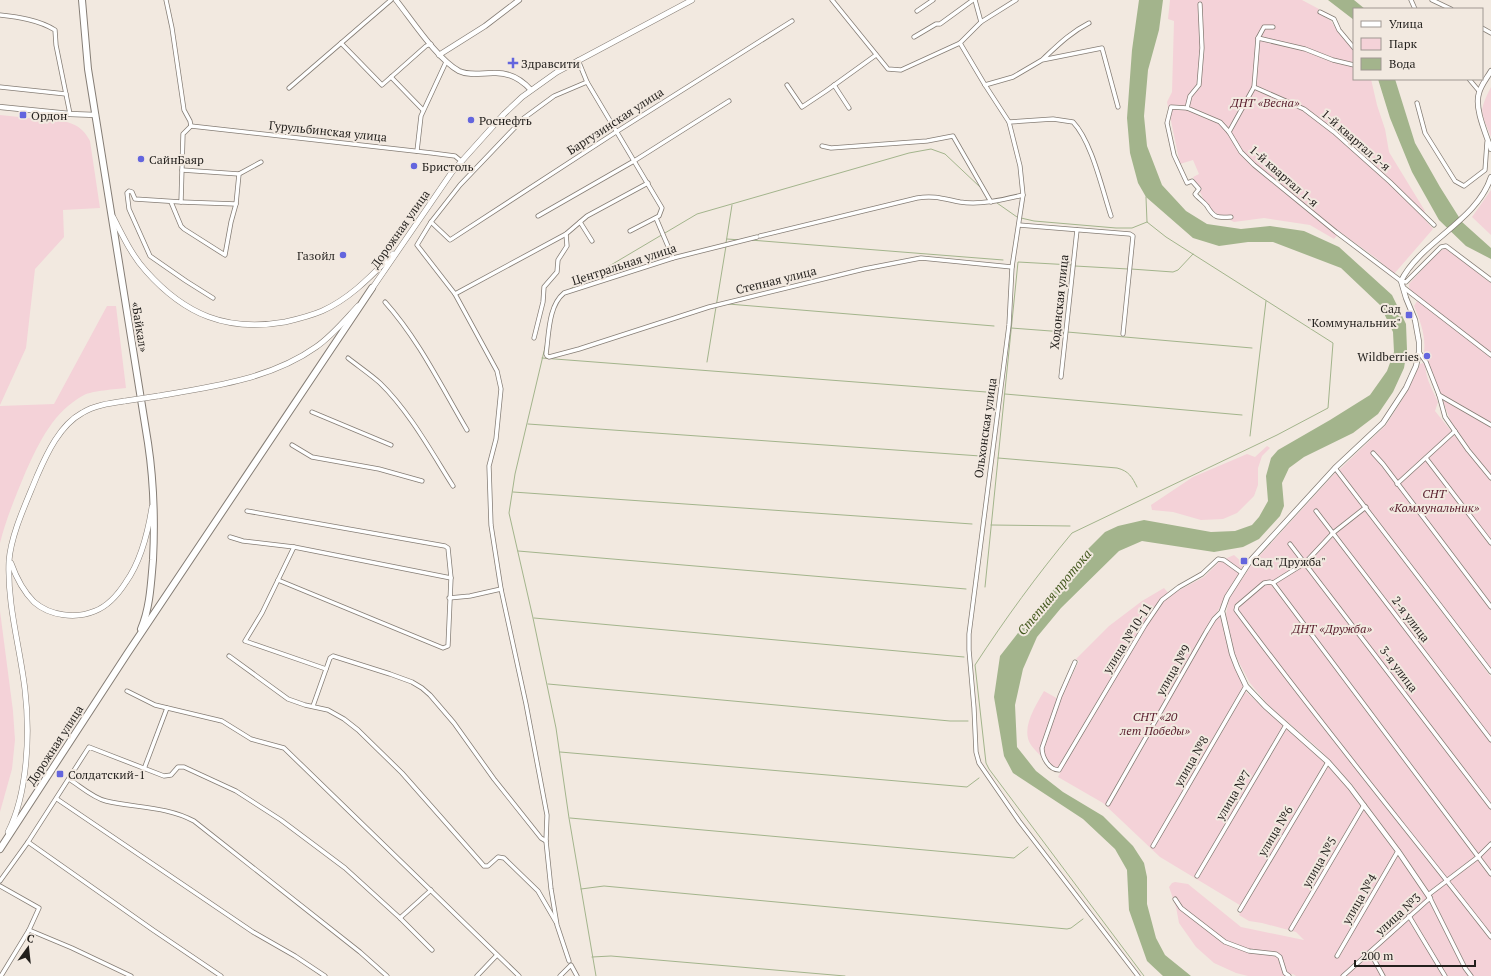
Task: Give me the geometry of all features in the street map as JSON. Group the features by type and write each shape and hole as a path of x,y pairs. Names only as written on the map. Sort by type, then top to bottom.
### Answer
{"highway":[{"name":"«Байкал»","path":"82,0 88,69 148,443 154,490 155,526 151,589 142,625 127,654"},
{"path":"127,654 372,288"},
{"name":"Дорожная улица","path":"0,848 127,654"}],"main road":[{"name":"Дорожная улица","path":"0,848 17,812 24,773 27,738 25,691 11,601 9,560 15,533 32,488 42,464 61,431 81,413 93,408 125,400 158,396 229,382 278,367 299,358 317,346 338,327 372,288 461,160 506,111 531,90 557,72 692,0"},
{"path":"111,214 130,249 146,271 168,293 190,309 204,315 243,325 278,323 302,318 323,311 358,289 403,245"},
{"path":"9,560 21,586 35,602 43,608 50,612 66,615 83,615 95,611 108,603 127,582 149,523 154,490"}],"street":[{"path":"166,0 172,28 184,110 191,126 183,134 181,202"},
{"path":"289,88 391,0"},
{"path":"396,0 446,62 465,73 500,73 508,75 522,81 531,90"},
{"path":"440,55 485,26 519,0"},
{"path":"832,0 888,69 901,70 960,43 981,22 1016,0"},
{"path":"923,0 926,5"},
{"path":"917,11 933,0"},
{"path":"914,37 936,24 940,24 974,0 981,22"},
{"path":"1432,0 1449,8"},
{"path":"1200,4 1202,48 1199,85 1190,96 1186,108 1171,107 1167,123 1174,155 1179,166 1188,183 1192,181 1199,189 1195,194 1206,205 1210,214 1220,218 1231,217"},
{"path":"1320,12 1334,19 1339,30 1353,47"},
{"path":"0,15 17,17 39,23 55,30 56,45 70,114"},
{"name":"Баргузинская улица","path":"431,222 450,240 616,132 792,21"},
{"path":"985,85 1013,77 1042,60 1063,39 1076,29 1089,23"},
{"path":"1229,132 1254,87 1258,38 1264,27 1273,27"},
{"path":"1258,38 1305,49 1333,60 1353,65"},
{"path":"341,43 382,85 426,46 431,44"},
{"name":"Ольхонская улица","path":"960,43 1009,122 1020,166 1023,196 1012,267 1009,324 969,634 969,657 974,708 976,752 980,763 1020,821 1138,976"},
{"path":"1042,60 1102,48 1118,107"},
{"path":"787,85 802,106 834,85 876,54"},
{"path":"578,60 587,82 662,208 661,214 656,218 630,231"},
{"path":"417,151 421,116 434,91 446,62"},
{"path":"1491,71 1479,91 1478,105 1491,149"},
{"path":"391,77 423,110"},
{"path":"1470,80 1479,91"},
{"path":"568,961 557,925 551,889 546,841 547,815 526,704 501,589 491,525 489,466 496,439 501,389 497,371 455,294 417,245 431,222 460,185 524,118 554,96 587,82"},
{"path":"834,85 849,108"},
{"path":"0,87 66,94"},
{"name":"1-й квартал 2-я","path":"1254,87 1304,109 1334,132 1390,182 1434,225"},
{"path":"538,216 634,161 729,101"},
{"path":"1417,103 1425,133 1455,181 1464,186 1485,170 1488,139"},
{"path":"0,107 96,115"},
{"name":"1-й квартал 1-я","path":"1186,108 1220,122 1229,132 1241,152 1254,166 1491,355"},
{"path":"1009,122 1053,119 1073,122 1084,137 1089,148 1111,216"},
{"name":"Гурульбинская улица","path":"191,126 417,151 455,156 461,160"},
{"path":"822,146 831,148 927,141 953,136 991,202"},
{"path":"182,170 239,174 261,162"},
{"path":"171,202 181,226 184,229 225,255 236,204 239,174"},
{"path":"1471,976 1465,968 1429,896 1364,805 1328,762 1260,701 1246,686 1232,654 1222,610 1227,597 1250,561 1336,468 1383,423 1406,388 1416,366 1419,352 1418,333 1415,320 1402,284 1404,275 1422,255 1478,202 1491,177"},
{"path":"455,294 566,234 587,216 648,183"},
{"path":"213,298 150,256 129,209 127,193 128,191 132,192 135,199 171,202 236,204"},
{"name":"Центральная улица","path":"549,357 546,354 551,318 559,298 564,293 673,258 898,201 928,196 943,197 961,202 991,202 1023,196"},
{"path":"656,218 673,258"},
{"path":"580,222 592,242"},
{"path":"1019,225 1130,234 1134,237 1123,334"},
{"name":"Ходонская улица","path":"1061,377 1077,230"},
{"path":"534,338 543,302 544,286 557,272 558,260 566,246 566,234"},
{"path":"1402,284 1406,282 1440,247 1446,246 1491,280"},
{"name":"Степная улица","path":"549,357 579,349 709,307 864,269 921,258 1012,267"},
{"path":"385,302 400,319 412,337 467,430"},
{"path":"1419,352 1426,362 1439,395 1445,417 1491,478"},
{"path":"348,358 379,382 391,395 430,449 453,486"},
{"path":"1439,395 1491,425"},
{"path":"312,412 391,445"},
{"path":"1397,484 1455,431"},
{"path":"292,445 312,456 379,469 422,481"},
{"path":"1373,453 1383,464 1491,607"},
{"path":"1426,458 1491,543"},
{"path":"1336,468 1491,672"},
{"path":"1273,584 1305,562 1333,533 1366,508"},
{"path":"247,511 445,546 448,548 451,578 448,646 443,648 278,580"},
{"name":"2-я улица","path":"1316,511 1491,740"},
{"path":"230,537 244,541 294,547 451,578"},
{"name":"3-я улица","path":"1290,544 1491,807"},
{"path":"294,547 262,613 245,641 326,669"},
{"name":"улица №10-11","path":"1075,662 1060,696 1042,748 1042,752 1050,766 1055,770 1059,770 1145,625 1162,600 1179,587 1202,574 1218,559 1224,560 1242,573"},
{"path":"1491,874 1273,584 1270,582 1264,583 1237,606 1236,610 1356,768 1491,936"},
{"path":"449,598 470,596 501,589"},
{"name":"улица №9","path":"1108,804 1206,632 1222,610"},
{"path":"229,656 288,699 305,705 328,710 344,719 358,730 402,773 484,866 488,866 498,857 504,858 538,891 557,925"},
{"path":"313,706 330,658 333,656 404,679 422,688 430,695 454,724 499,785 541,838 546,841"},
{"name":"улица №8","path":"1152,846 1246,686"},
{"path":"127,691 155,705 222,721 251,739 284,748 518,976"},
{"path":"144,769 167,708"},
{"name":"улица №7","path":"1197,876 1286,725"},
{"path":"0,881 28,842 89,747 144,769 168,776 171,776 178,767 184,767 236,791 281,820 345,868 400,918 432,950"},
{"name":"улица №6","path":"1240,910 1328,762"},
{"path":"69,779 105,801 168,811 182,815 194,821 387,976"},
{"path":"56,799 252,932 295,956 324,976"},
{"name":"улица №5","path":"1291,929 1364,805"},
{"path":"28,842 221,976"},
{"name":"улица №3","path":"1343,976 1410,916 1429,896 1478,857 1491,844"},
{"name":"улица №4","path":"1337,956 1398,851"},
{"path":"0,886 39,908 29,930 1,976"},
{"path":"400,918 431,890"},
{"path":"1176,899 1181,908 1225,942 1249,951 1276,954 1280,957 1285,973 1289,976"},
{"path":"1410,916 1445,976"},
{"path":"29,930 72,948 131,976"},
{"path":"1370,952 1383,976"},
{"path":"476,976 497,955"},
{"path":"560,976 570,965 576,976"}],"green space":[{"name":"ДНТ «Весна»","path":"1170,0 1302,0 1319,9 1318,12 1331,21 1338,32 1353,49 1353,63 1351,66 1353,67 1353,80 1371,80 1377,105 1385,129 1389,152 1425,211 1421,215 1433,229 1394,274 1376,258 1340,232 1334,239 1310,225 1264,218 1234,222 1208,209 1193,177 1199,174 1193,160 1180,164 1167,102 1172,92 1174,21 1168,19"},
{"path":"1491,87 1491,137 1482,112 1484,102"},
{"path":"0,115 67,122 81,129 90,141 100,208 63,210 64,237 35,269 26,348 0,405"},
{"path":"1491,190 1491,235 1472,217"},
{"path":"1447,249 1491,283 1491,475 1451,422 1424,352 1423,334 1414,306 1419,298 1409,289 1409,284 1438,252"},
{"path":"107,306 116,306 126,388 98,391 84,395 73,402 56,419 42,438 26,471 8,516 0,543 0,406 54,404"},
{"name":"СНТ «Коммунальник»","path":"1426,362 1425,367 1427,377 1438,402 1435,411 1491,481 1491,669 1339,470 1386,425 1407,392 1420,364"},
{"path":"1267,446 1270,448 1262,456 1258,468 1258,485 1254,496 1237,513 1223,519 1201,520 1173,512 1152,510 1151,505 1193,477 1247,454 1255,457"},
{"path":"1336,472 1491,677 1491,976 1296,976 1293,974 1286,976 1248,976 1236,973 1214,963 1196,947 1179,923 1176,907 1169,887 1172,883 1188,884 1241,927 1304,940 1296,932 1249,921 1239,915 1243,907 1160,857 1103,803 1058,777 1061,771 1056,769 1036,751 1028,739 1027,732 1030,717 1044,691 1060,700 1079,661 1076,659 1109,626 1142,601 1164,588 1170,595 1204,577 1220,561 1234,555 1244,564 1216,614 1222,619 1231,655 1246,692 1335,771 1424,891 1439,915 1428,890 1353,786 1320,750 1268,705 1250,683 1234,653 1226,615 1229,598 1253,563"},
{"path":"0,611 13,711 15,740 12,769 0,812"}],"water":[{"name":"Степная протока","path":"1139,0 1163,0 1159,30 1148,70 1144,116 1147,146 1162,185 1186,211 1207,224 1241,229 1270,226 1304,231 1339,247 1392,295 1406,324 1407,350 1404,368 1393,392 1378,414 1353,433 1304,457 1289,468 1282,483 1284,506 1280,516 1259,539 1243,547 1214,552 1142,541 1119,551 1061,608 1037,637 1023,669 1015,705 1017,747 1036,771 1063,792 1103,816 1133,846 1144,863 1147,877 1147,904 1156,938 1165,955 1191,976 1163,976 1147,961 1129,910 1127,870 1115,849 1083,819 1013,773 1004,756 994,697 1000,656 1046,597 1058,585 1084,553 1105,532 1118,526 1144,520 1211,532 1235,531 1252,525 1259,517 1268,501 1266,476 1271,458 1278,450 1370,395 1387,371 1394,352 1393,332 1380,305 1341,268 1273,242 1248,242 1219,246 1193,238 1146,197 1138,183 1130,153 1127,118 1132,50"},
{"path":"1328,0 1354,0 1364,8 1353,8 1353,19"},
{"path":"1378,80 1395,80 1415,143 1462,222 1491,248 1491,259 1466,246 1439,220 1412,172 1390,118"}],"waterway":[{"path":"567,291 697,214 909,153 931,149 945,154 980,187"},
{"path":"1144,976 989,769 986,763 975,665 1046,565 1072,533 1277,435 1328,408 1333,343 1166,237 1147,222 1146,197"},
{"path":"997,203 1017,217"},
{"path":"726,243 732,205"},
{"path":"1021,218 1034,221 1116,228 1132,228 1147,222"},
{"path":"727,239 741,240"},
{"path":"750,240 1003,260"},
{"path":"707,362 726,246"},
{"path":"1131,269 1173,272 1178,270 1193,254"},
{"path":"985,587 1018,262 1072,265"},
{"path":"1075,266 1128,269"},
{"path":"1250,436 1266,301"},
{"path":"728,304 994,326"},
{"path":"1011,328 1064,332"},
{"path":"1067,332 1252,348"},
{"path":"546,343 515,474 509,513 556,728 569,818 596,976"},
{"path":"542,358 986,392"},
{"path":"1005,394 1242,415"},
{"path":"528,424 980,456"},
{"path":"998,458 1117,468 1130,475 1137,487"},
{"path":"513,492 972,524"},
{"path":"991,525 1070,526"},
{"path":"518,551 966,589"},
{"path":"534,618 964,657"},
{"path":"548,684 950,721 968,721"},
{"path":"560,752 967,787 979,778"},
{"path":"570,818 1014,858 1028,847"},
{"path":"581,889 604,886 1067,929 1071,928 1083,919"},
{"path":"592,957 611,956 845,976"}],"place":[{"name":"Здравсити","path":"513,63"},
{"name":"Ордон","path":"23,115"},
{"name":"Роснефть","path":"471,120"},
{"name":"СайнБаяр","path":"141,159"},
{"name":"Бристоль","path":"414,166"},
{"name":"Газойл","path":"343,255"},
{"name":"Сад \"Коммунальник\"","path":"1409,315"},
{"name":"Wildberries","path":"1427,356"},
{"name":"Сад \"Дружба\"","path":"1244,561"},
{"name":"Солдатский-1","path":"60,774"}],"park label":[{"name":"ДНТ «Дружба»","path":"1332,628"},
{"name":"СНТ «20 лет Победы»","path":"1155,723"}]}
